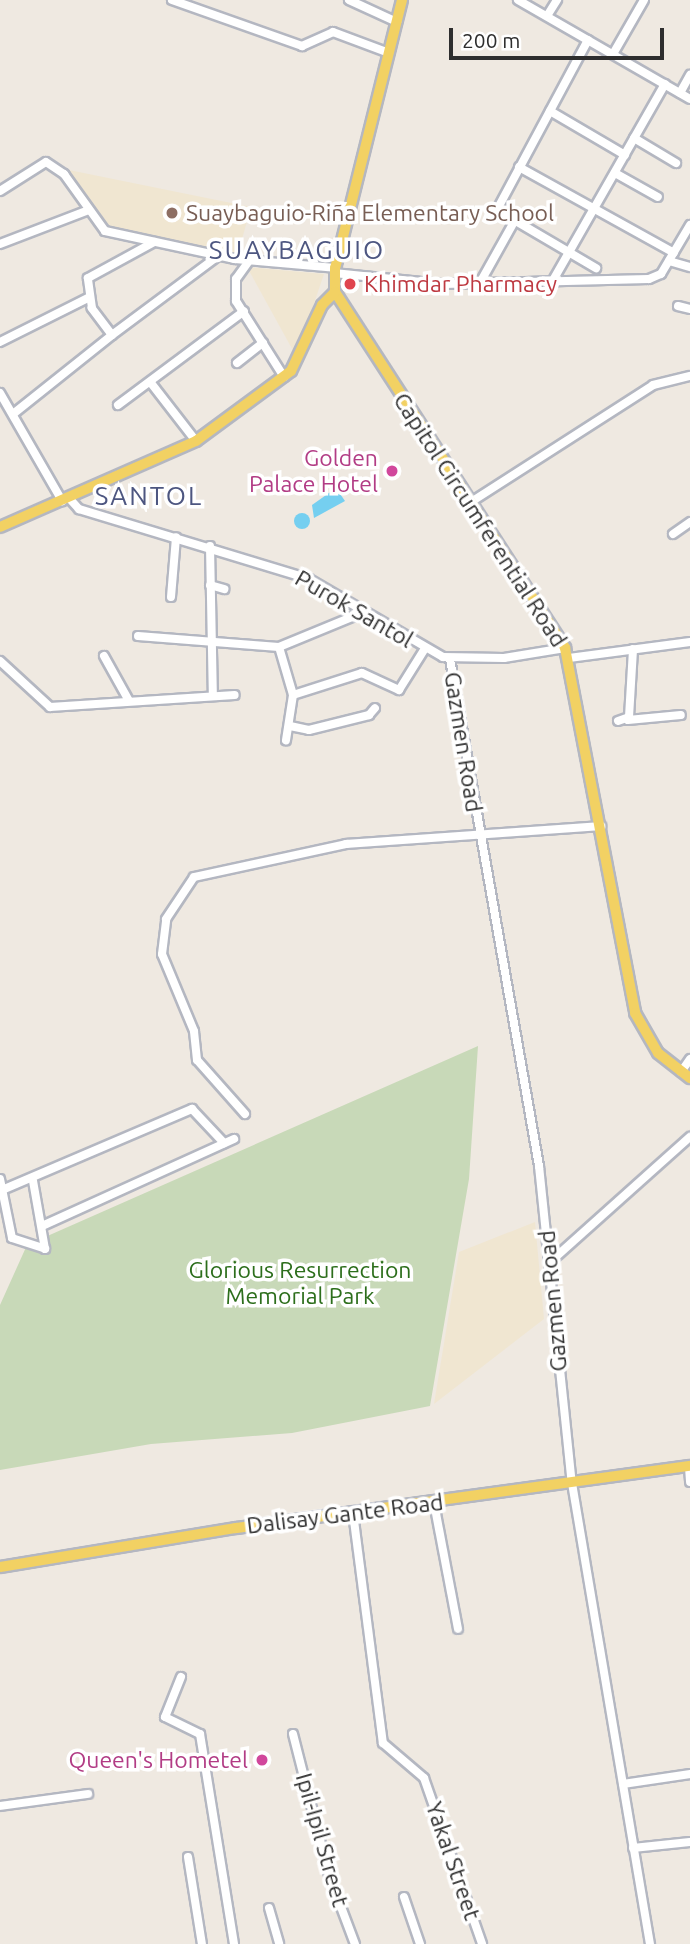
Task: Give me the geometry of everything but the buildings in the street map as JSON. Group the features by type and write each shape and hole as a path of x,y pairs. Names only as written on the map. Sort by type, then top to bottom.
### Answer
{"main road":[{"name":"Capitol Circumferential Road","path":"402,0 334,270 335,292 567,654 635,1013 651,1044 686,1075"},
{"path":"0,527 196,441 284,377 335,292"},
{"name":"Dalisay Gante Road","path":"0,1567 353,1513 689,1466"}],"street":[{"path":"172,0 302,46 333,33 389,53"},
{"path":"349,0 397,22"},
{"path":"518,0 690,99"},
{"path":"547,16 556,0"},
{"path":"613,54 644,0"},
{"path":"589,40 496,210 596,268"},
{"path":"680,93 690,75"},
{"path":"552,282 565,250 615,173 665,84"},
{"path":"550,111 625,155"},
{"path":"635,138 676,163"},
{"path":"0,191 46,162 60,169 105,231 249,261 481,281 552,282 655,278 690,225"},
{"path":"519,167 690,267"},
{"path":"615,173 659,197"},
{"path":"0,244 89,210"},
{"path":"481,281 514,222"},
{"path":"112,335 88,298 90,275 154,242"},
{"path":"13,414 112,335 218,256"},
{"path":"249,261 235,284 243,311 284,377"},
{"path":"0,342 88,298"},
{"path":"678,306 690,309"},
{"path":"118,405 151,383 243,311"},
{"path":"237,363 263,343"},
{"path":"471,502 653,385 690,376"},
{"path":"151,383 196,441"},
{"path":"0,393 65,499"},
{"name":"Purok Santol","path":"65,499 79,509 210,546 309,579 424,650 450,659 567,654 690,642"},
{"path":"673,534 690,522"},
{"path":"171,597 176,537"},
{"path":"210,546 208,646 213,696"},
{"path":"210,584 225,589"},
{"path":"138,636 208,646 279,647 364,612"},
{"path":"279,647 292,695 290,726 286,740"},
{"path":"628,720 633,649"},
{"path":"292,695 362,673 399,690 424,650"},
{"path":"104,656 129,701"},
{"name":"Gazmen Road","path":"450,659 477,835 539,1166 572,1483 650,1944"},
{"path":"0,661 50,707 234,695"},
{"path":"290,726 309,730 369,715 375,708"},
{"path":"618,721 681,715"},
{"path":"245,1114 197,1060 194,1031 162,954 166,919 194,877 346,844 601,826"},
{"path":"686,1075 690,1059"},
{"path":"2,1189 33,1181 192,1110 224,1143"},
{"path":"550,1262 690,1137"},
{"path":"41,1226 234,1139"},
{"path":"0,1179 12,1238 45,1249 33,1181"},
{"path":"0,1211 11,1230"},
{"path":"689,1466 690,1482"},
{"path":"434,1503 458,1629"},
{"name":"Yakal Street","path":"353,1513 383,1743 424,1778 482,1944"},
{"path":"181,1677 165,1717 200,1734 228,1876 234,1944"},
{"name":"Ipil-Ipil Street","path":"293,1734 329,1875 355,1944"},
{"path":"623,1784 690,1774"},
{"path":"0,1806 88,1794"},
{"path":"633,1848 690,1842"},
{"path":"188,1857 202,1944"},
{"path":"404,1897 420,1944"},
{"path":"269,1909 279,1944"}],"shaded area":[{"name":"Suaybaguio-Riña Elementary School","path":"64,169 251,207 237,257 108,231"},
{"name":"Suaybaguio-Riña Elementary School","path":"247,267 324,274 296,356"},
{"path":"535,1222 544,1319 434,1404 459,1252"}],"green space":[{"name":"Glorious Resurrection Memorial Park","path":"478,1046 469,1179 430,1406 292,1433 151,1444 0,1470 0,1305 27,1245"}],"water":[{"path":"336,488 345,501 314,518 312,505"},
{"path":"302,513 308,515 308,527 302,529 296,527 294,521 296,515"}],"place":[{"name":"Suaybaguio-Riña Elementary School","path":"172,213"},
{"name":"Khimdar Pharmacy","path":"350,284"},
{"name":"Golden Palace Hotel","path":"392,471"},
{"name":"Queen's Hometel","path":"262,1760"}],"district":[{"name":"SUAYBAGUIO","path":"297,250"},
{"name":"SANTOL","path":"149,496"}]}
